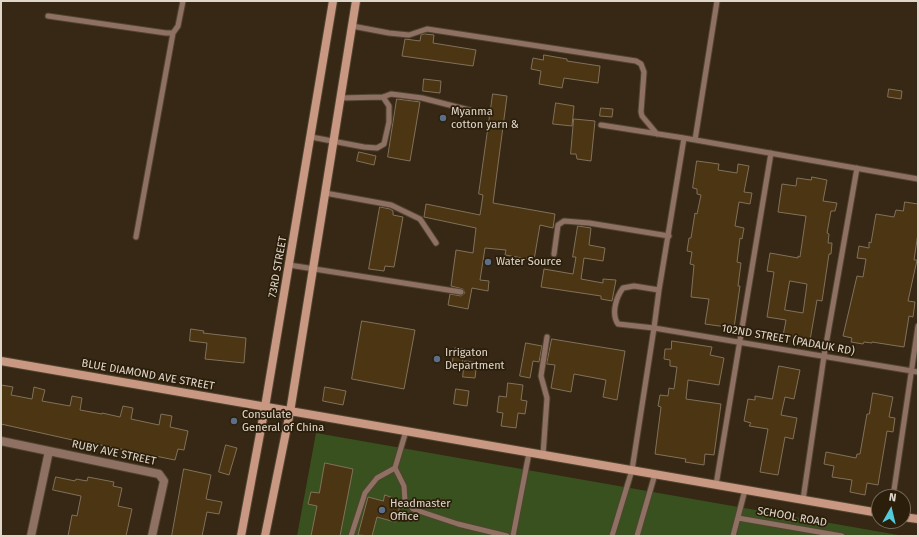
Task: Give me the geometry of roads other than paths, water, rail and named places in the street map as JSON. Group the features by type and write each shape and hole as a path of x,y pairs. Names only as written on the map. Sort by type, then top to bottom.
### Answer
{"main road":[{"name":"73RD STREET","path":"241,536 265,407 334,1"},
{"path":"265,536 290,412 356,1"},
{"name":"BLUE DIAMOND AVE STREET","path":"1,361 871,512"}],"street":[{"name":"RUBY AVE STREET","path":"1,441 159,474 164,481 152,536"},
{"path":"31,536 49,451"}],"lane":[{"path":"136,237 173,32 178,26 183,1"},
{"path":"695,140 717,1"},
{"path":"48,16 166,33 173,32"},
{"path":"352,26 409,35 427,29 636,61 641,64 644,72 642,116 657,134"},
{"path":"340,98 383,97 391,94 422,98 481,113"},
{"path":"311,137 377,148 384,144 389,122 389,106 383,97"},
{"path":"601,125 918,179"},
{"path":"612,536 632,470 684,138"},
{"path":"716,485 771,153"},
{"path":"803,500 824,356 858,168"},
{"path":"325,193 391,205 420,219 436,243"},
{"path":"554,254 558,225 564,221 589,223 669,236"},
{"path":"289,265 461,292"},
{"name":"102ND STREET (PADAUK RD)","path":"659,290 634,286 623,288 618,295 616,305 615,319 618,324 654,328 918,372"},
{"path":"894,489 918,326"},
{"path":"542,455 547,398 541,376 548,336"},
{"path":"406,432 395,468 404,486 406,501 413,509 458,524 507,536"},
{"path":"513,536 529,453"},
{"path":"351,536 365,493 377,478 395,468"},
{"path":"638,536 655,474"},
{"path":"733,536 745,490"},
{"name":"SCHOOL ROAD","path":"738,518 842,536"}],"place":[{"name":"Myanma cotton yarn &","path":"443,118"},
{"name":"Water Source","path":"488,262"},
{"name":"Irrigaton Department","path":"437,359"},
{"name":"Consulate General of China","path":"234,421"},
{"name":"Headmaster Office","path":"382,510"}]}
